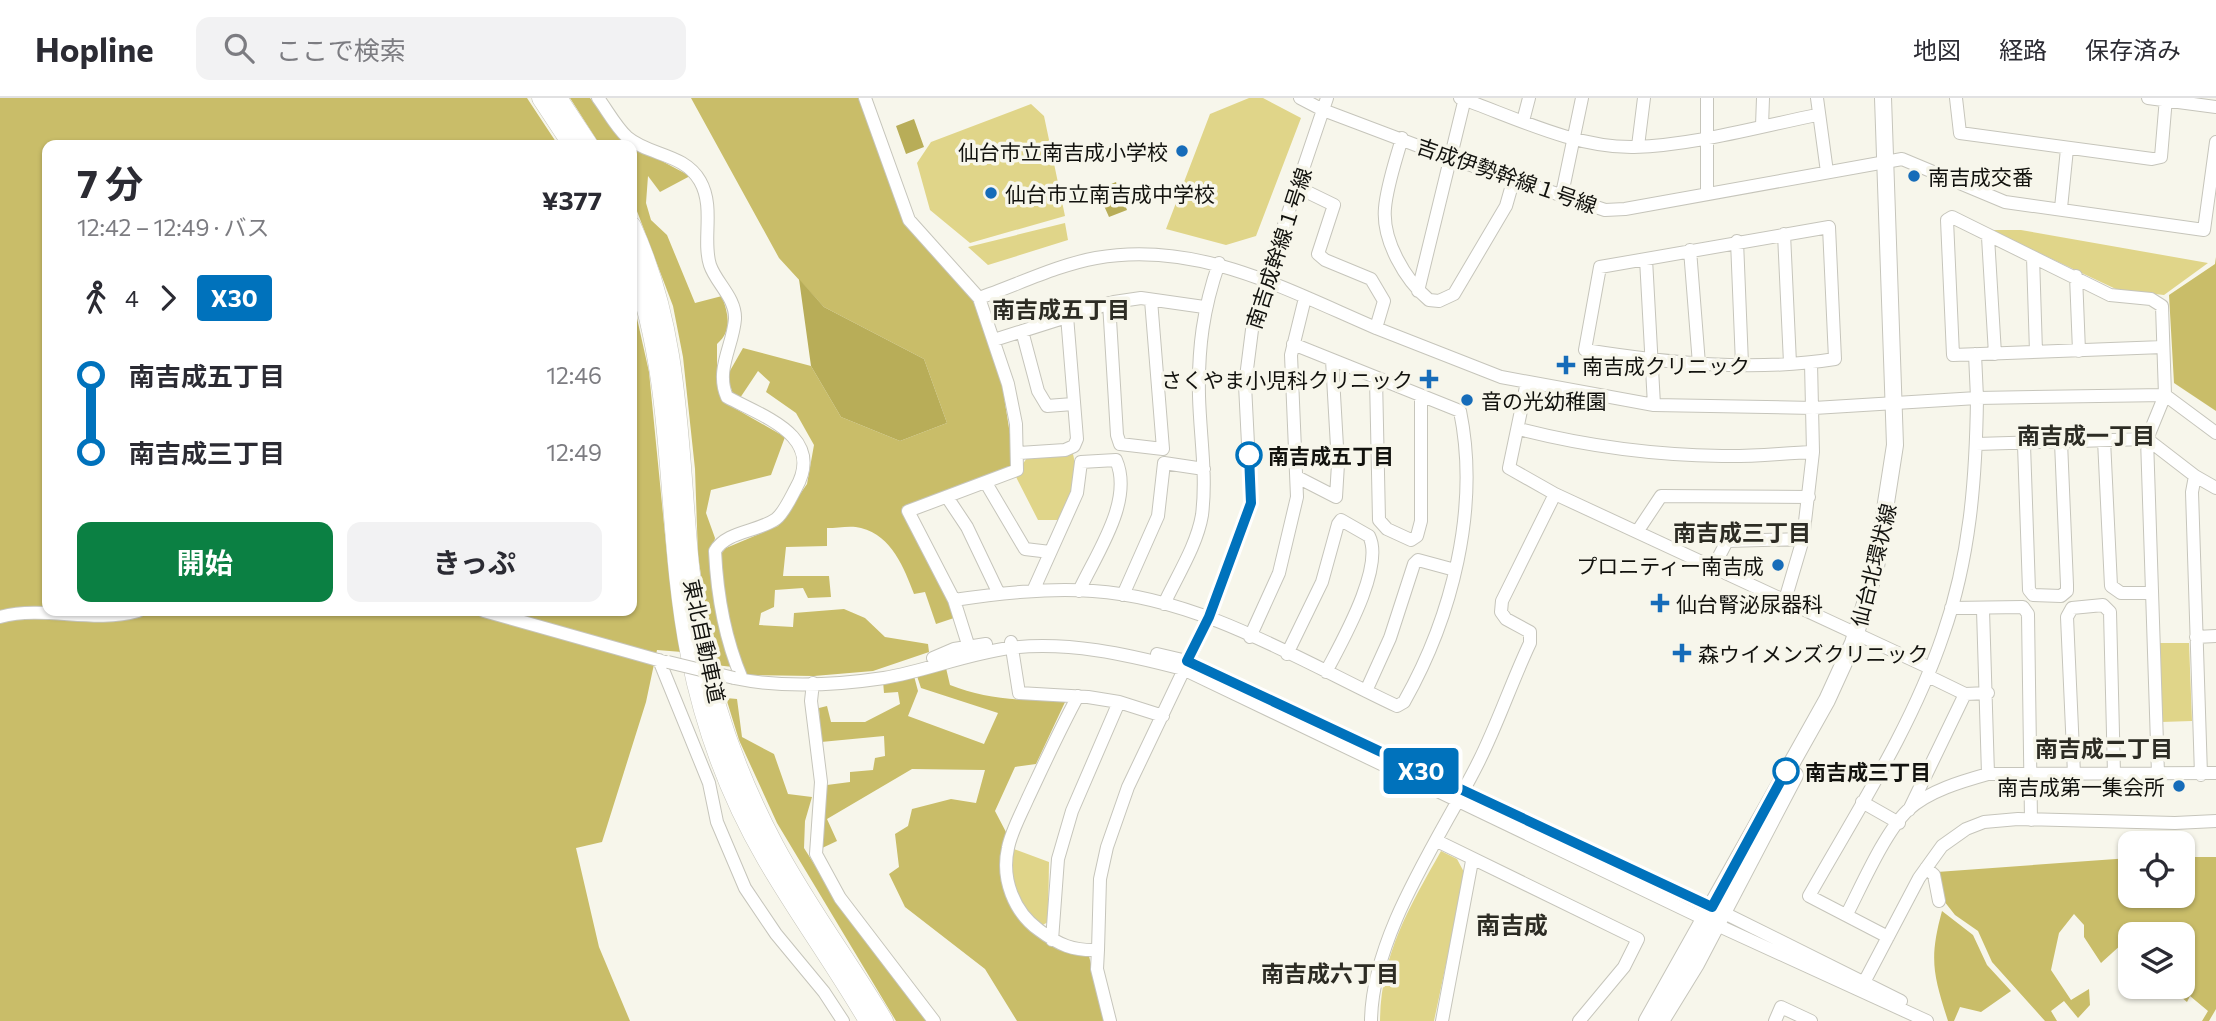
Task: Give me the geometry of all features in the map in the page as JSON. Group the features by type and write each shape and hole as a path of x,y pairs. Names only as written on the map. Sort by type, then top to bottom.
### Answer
{"highway":[{"path":"541,98 569,140"},
{"path":"558,98 586,140"},
{"name":"東北自動車道","path":"637,240 662,309 669,345 677,392 694,605 710,681 723,725 774,845 884,1021"},
{"name":"東北自動車道","path":"637,278 647,306 658,355 680,594 690,657 714,742 733,792 765,857 868,1021"}],"main road":[{"name":"仙台北環状線","path":"1883,98 1891,160"},
{"name":"仙台北環状線","path":"1647,1021 1714,916 1834,706 1860,636 1877,601 1898,513 1904,464 1891,160 1893,98"},
{"name":"仙台北環状線","path":"1661,1021 1714,916"}],"street":[{"path":"598,98 632,140"},
{"path":"865,98 909,220 979,298 1011,397 1019,453 1017,470 908,511 954,600 970,650"},
{"name":"吉成伊勢幹線１号線","path":"1300,98 1325,104 1450,158 1605,210 1625,209 1891,160"},
{"path":"1523,121 1529,98"},
{"path":"1562,194 1582,98"},
{"path":"1638,146 1644,98"},
{"path":"1707,98 1707,194"},
{"path":"1762,126 1763,98"},
{"path":"1817,98 1817,115 1827,172"},
{"path":"1956,98 1960,133 2133,157 2161,157 2166,99"},
{"path":"2148,98 2216,107"},
{"path":"1418,290 1463,99 1573,138 1638,146 1706,138 1817,115"},
{"name":"南吉成幹線１号線","path":"1110,1021 1097,969 1100,879 1107,847 1128,787 1209,617 1251,503 1245,385 1254,314 1325,104"},
{"path":"1402,138 1384,209 1394,250 1418,290 1429,300 1440,301 1454,294 1506,206 1514,178"},
{"path":"637,142 689,167 701,182 708,203 710,265 731,302 735,319 722,376 727,397 792,434 805,457 800,481 776,519 722,542 715,551 716,580 738,678"},
{"path":"1891,160 1906,160 1994,199 2204,230 2216,142"},
{"path":"2061,208 2067,149"},
{"path":"1297,187 1334,205 1318,254 1325,260 1371,279 1384,301 1376,328"},
{"path":"2158,774 2147,439 2165,396 2162,306 2158,302 2110,295 1952,217 1947,220 1953,355 2163,347"},
{"path":"1829,227 1835,359 1811,363 1699,363 1652,360 1585,350 1600,267 1737,241 1829,227"},
{"path":"1784,234 1790,363"},
{"path":"1988,237 1995,354"},
{"path":"1737,241 1742,364"},
{"path":"1690,250 1699,363"},
{"path":"979,298 1088,260 1120,254 1179,254 1219,264 1264,280 1501,377 1654,405 1814,408 1977,398 2165,396 2216,433"},
{"path":"2033,257 2036,352"},
{"path":"1646,259 1654,405"},
{"path":"1164,604 1197,534 1201,517 1204,469 1199,397 1204,307 1219,264"},
{"path":"2076,276 2079,351"},
{"path":"1250,637 1285,552 1297,497 1291,383 1293,344 1305,298"},
{"path":"994,340 1109,303 1151,300 1204,307"},
{"path":"1109,303 1116,435 1120,444 1163,449 1151,300"},
{"path":"1019,453 1065,450 1074,446 1077,439 1067,316"},
{"path":"1022,331 1038,391 1047,406 1073,404"},
{"path":"954,600 1033,591 1079,591 1124,595 1164,604 1209,617 1397,706 1404,702 1437,630 1455,570 1464,493 1460,411 1293,344"},
{"path":"1888,937 1809,896 1909,719 1951,608 1966,546 1976,444 1975,354"},
{"path":"1297,477 1336,497 1338,464 1332,360"},
{"path":"1785,600 1803,539 1809,497 1814,408 1811,363"},
{"path":"1376,378 1380,456 1379,520 1387,529 1411,540 1417,536 1420,521 1421,396"},
{"path":"1527,382 1520,429 1509,468 1555,494 1860,636 1965,694 1988,693"},
{"path":"1520,429 1557,439 1669,454 1725,457 1813,452"},
{"path":"1976,444 2024,445 2147,439 2195,476 2216,488"},
{"path":"2104,440 2111,586 2121,593 2152,593"},
{"path":"2024,445 2029,590 2033,595 2061,596 2067,592 2061,442"},
{"path":"1033,591 1077,493 1081,462 1116,460 1121,478 1117,506 1079,591"},
{"path":"1124,595 1158,516 1164,463 1204,469"},
{"path":"2195,476 2192,492 2201,775"},
{"path":"986,483 1025,548 1050,552"},
{"path":"1371,1021 1374,982 1389,936 1480,759 1530,643 1530,632 1506,619 1501,612 1502,601 1555,494"},
{"path":"1637,532 1661,496 1809,497"},
{"path":"947,497 967,527 999,594"},
{"path":"1287,654 1322,582 1338,524 1341,520 1347,522 1369,536 1373,552 1355,612 1326,672"},
{"path":"1714,566 1727,541 1803,539"},
{"path":"1366,691 1391,638 1414,564 1418,560 1455,570"},
{"path":"2074,774 2067,617 2072,608 2103,605 2110,612 2115,774"},
{"path":"1951,608 1983,610 2022,607 2028,614 2031,820"},
{"path":"1983,610 1989,774"},
{"path":"0,617 17,612 42,613"},
{"path":"494,616 738,678 813,683 884,677 970,650 1011,644 1104,650 1185,665 1862,986 1920,1020"},
{"path":"2196,637 2216,636"},
{"path":"1011,644 1018,693 1078,696 1119,702 1163,716"},
{"path":"664,661 666,683 709,783 717,822 745,888 776,934 824,992 843,1021"},
{"path":"813,683 811,701 821,782 816,854 840,898 934,1021"},
{"path":"1847,914 1909,810 1965,694"},
{"path":"1078,696 1058,733 1008,849 1007,874 1012,897 1027,920 1052,940 1077,951 1098,950"},
{"path":"1052,940 1058,859 1071,814 1119,702"},
{"path":"1909,810 1962,781 1989,774 2216,773"},
{"path":"1862,802 1899,823"},
{"path":"1862,986 1926,868 1942,846 1966,830 1984,822 2031,820 2175,823 2216,821"},
{"path":"1437,841 1638,939 1624,967 1579,1021"},
{"path":"1442,1021 1472,860"},
{"path":"1926,868 1934,875 1939,901"},
{"path":"1775,1021 1781,1007 1811,1021"}],"shaded area":[{"path":"0,98 527,98 555,140 42,140 42,616 637,616 637,318 649,372 668,565 682,652 657,650 646,702 602,842 576,848 599,947 630,1021 0,1021"},
{"path":"570,98 590,98 623,140 597,140"},
{"path":"691,98 859,98 905,225 973,300 1002,384 1015,466 902,507 957,617 936,624 925,592 914,594 901,564 889,546 872,532 849,527 827,528 827,546 786,547 783,576 829,576 831,597 808,598 803,588 775,590 774,607 761,613 759,625 793,627 794,613 844,609 865,618 885,637 928,644 929,652 873,671 814,676 746,675 734,647 726,617 720,555 726,548 778,526 807,484 814,445 796,413 766,392 770,382 758,371 740,398 733,394 727,376 743,348 811,366 841,417 900,441 947,423 924,359 824,307 779,258"},
{"path":"1249,98 1263,98 1301,118 1256,236 1226,245 1166,229 1210,114"},
{"path":"1031,104 1044,116 1065,216 970,243 930,210 917,163 931,142"},
{"path":"914,119 924,147 906,154 896,126"},
{"path":"637,148 690,176 660,192 648,176 646,203 651,220 667,235 695,303 722,296 728,322 722,339 717,344 717,379 722,401 785,437 771,475 711,490 706,513 715,538 710,562 733,667 715,665 698,556 695,469 683,357 673,306 637,211"},
{"path":"1116,182 1127,210 1109,217 1097,190"},
{"path":"1065,223 1068,240 988,265 968,247"},
{"path":"1990,230 2021,230 2208,263 2164,295 2118,290"},
{"path":"2216,257 2216,411 2174,383 2169,295 2215,264"},
{"path":"799,279 824,307 924,359 947,423 900,441 841,417 811,366"},
{"path":"1073,454 1074,480 1061,520 1038,520 1015,475 1027,458"},
{"path":"2158,643 2189,643 2192,721 2161,722"},
{"path":"946,668 950,685 978,694 1021,700 1066,700 1036,764 1015,767 995,811 1007,834 1003,848 1026,923 1089,956 1105,1021 1017,1021 985,969 905,907 889,874 899,867 895,834 908,826 912,809 951,799 976,803 985,770 912,769 827,819 837,841 820,849 827,785 850,782 850,772 873,770 875,758 885,756 884,736 821,742 819,708 827,706 831,722 865,722 900,704 898,692 884,693 883,681 914,676 918,691 908,716 984,744 998,713 921,688 917,676"},
{"path":"726,698 737,699 742,737 774,754 788,794 812,797 805,821 804,848 838,902 930,1021 896,1021 777,823 739,740"},
{"path":"1011,848 1049,862 1048,922 1041,926 1019,899 1013,883"},
{"path":"1441,851 1457,859 1465,874 1434,1021 1380,1021 1385,974 1391,953 1408,912"},
{"path":"2195,857 2216,857 2216,1009 2209,1021 2202,1021 2208,1011 2194,999 2195,922 2118,922 2118,948 2101,963 2084,937 2084,925 2074,914 2059,933 2051,970 2071,1000 2089,989 2090,1005 2078,1018 2064,1001 2051,1011 2057,1021 2045,1021 1992,962 1978,931 1955,915 1944,901 1937,872 2118,859 2118,908 2195,908"},
{"path":"1942,911 1973,935 1987,965 2011,991 1981,1012 1960,1007 1954,1021 1948,1021 1936,978 1935,942"}],"bus line":[{"name":"X30","path":"1249,455 1251,503 1209,617 1187,661 1712,907 1786,771"}],"place":[{"name":"仙台市立南吉成小学校","path":"1182,151"},
{"name":"南吉成交番","path":"1914,176"},
{"name":"仙台市立南吉成中学校","path":"991,193"},
{"name":"南吉成クリニック","path":"1566,365"},
{"name":"さくやま小児科クリニック","path":"1429,379"},
{"name":"音の光幼稚園","path":"1467,400"},
{"name":"南吉成五丁目","path":"1249,455"},
{"name":"プロニティー南吉成","path":"1778,565"},
{"name":"仙台腎泌尿器科","path":"1660,603"},
{"name":"森ウイメンズクリニック","path":"1682,653"},
{"name":"南吉成三丁目","path":"1786,771"},
{"name":"南吉成第一集会所","path":"2179,786"}],"district":[{"name":"南吉成五丁目","path":"1061,309"},
{"name":"南吉成一丁目","path":"2086,435"},
{"name":"南吉成三丁目","path":"1742,532"},
{"name":"南吉成二丁目","path":"2104,748"},
{"name":"南吉成","path":"1512,924"},
{"name":"南吉成六丁目","path":"1330,973"}]}
